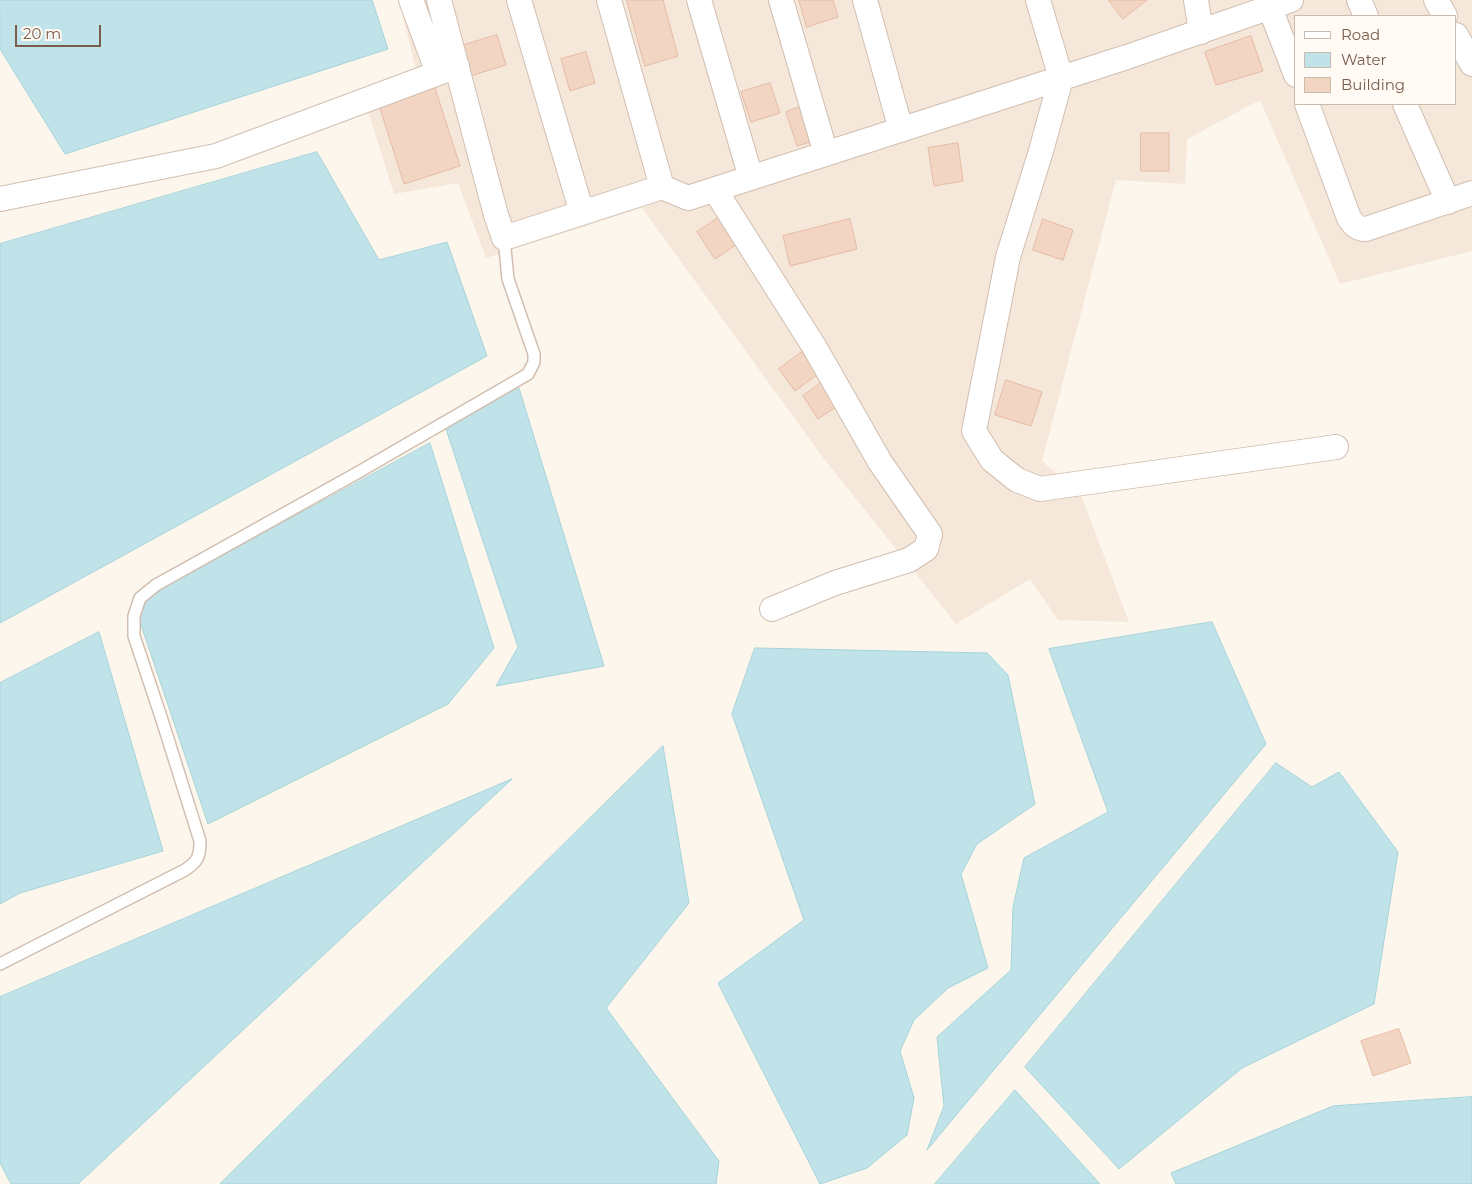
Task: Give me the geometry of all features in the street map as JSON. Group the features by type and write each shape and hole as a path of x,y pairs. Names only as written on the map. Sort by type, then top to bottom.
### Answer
{"street":[{"path":"411,0 448,70 504,238 662,187 688,198 715,190 1202,32 1281,4 1294,66"},
{"path":"439,0 448,70"},
{"path":"519,0 582,213"},
{"path":"609,0 662,187"},
{"path":"699,0 751,178"},
{"path":"781,0 826,154"},
{"path":"865,0 901,130"},
{"path":"1038,0 1061,78 1008,258 974,430 992,460 1017,480 1040,489 1336,447"},
{"path":"1196,0 1202,32"},
{"path":"1359,0 1366,15"},
{"path":"1436,0 1444,15"},
{"path":"1457,37 1472,64"},
{"path":"0,199 216,156 448,70"},
{"path":"1306,105 1349,218 1359,229 1366,229 1472,193"},
{"path":"1405,105 1448,202"},
{"path":"715,190 815,348 880,462 930,534 926,549 909,560 835,583 772,609"}],"lane":[{"path":"0,964 194,864 200,854 200,841 134,636 134,616 140,598 156,585 357,473 528,374 534,362 534,354 508,279 504,238"}],"shaded area":[{"path":"399,0 1472,0 1472,251 1340,284 1260,100 1187,139 1185,184 1116,180 1042,461 1081,495 1129,622 1058,620 1030,579 956,624 824,459 642,208 486,258 458,183 394,194 366,105 419,82"}],"water":[{"path":"0,0 372,0 388,49 65,154 0,49"},
{"path":"317,152 379,260 447,242 487,356 0,623 0,244"},
{"path":"519,388 604,666 496,686 518,647 444,423"},
{"path":"430,443 494,648 448,704 208,824 134,604"},
{"path":"1212,622 1266,744 927,1150 944,1106 937,1037 1011,970 1013,907 1024,858 1108,812 1049,649"},
{"path":"99,632 163,851 20,893 0,904 0,683"},
{"path":"755,648 987,653 1008,675 1035,804 977,844 961,874 988,968 948,988 914,1020 900,1051 914,1098 907,1135 867,1168 820,1184 718,983 804,920 732,714"},
{"path":"663,746 689,903 606,1008 719,1161 716,1184 220,1184"},
{"path":"1276,763 1312,787 1339,772 1398,852 1374,1004 1242,1068 1119,1169 1025,1067"},
{"path":"512,779 78,1184 11,1184 0,1163 0,997"},
{"path":"1015,1090 1100,1184 935,1184"},
{"path":"1472,1097 1472,1184 1176,1184 1171,1173 1333,1106"}],"building":[{"path":"627,0 663,0 678,56 645,66"},
{"path":"799,0 833,0 838,17 807,27"},
{"path":"1109,0 1147,0 1123,19"},
{"path":"497,35 506,65 470,76 461,46"},
{"path":"1251,36 1263,71 1216,85 1205,52"},
{"path":"586,52 595,83 570,91 561,59"},
{"path":"770,83 780,113 751,122 741,92"},
{"path":"435,88 460,166 404,184 379,105"},
{"path":"805,105 816,140 797,146 786,112"},
{"path":"1141,133 1169,133 1169,171 1141,171"},
{"path":"958,143 963,181 934,186 928,148"},
{"path":"721,216 739,243 715,259 697,232"},
{"path":"850,219 857,249 790,266 783,236"},
{"path":"1043,219 1073,230 1063,260 1033,250"},
{"path":"802,352 818,374 795,391 779,369"},
{"path":"1006,380 1042,392 1031,426 995,415"},
{"path":"823,381 839,405 818,419 803,396"},
{"path":"1399,1029 1411,1063 1373,1076 1361,1041"}]}
